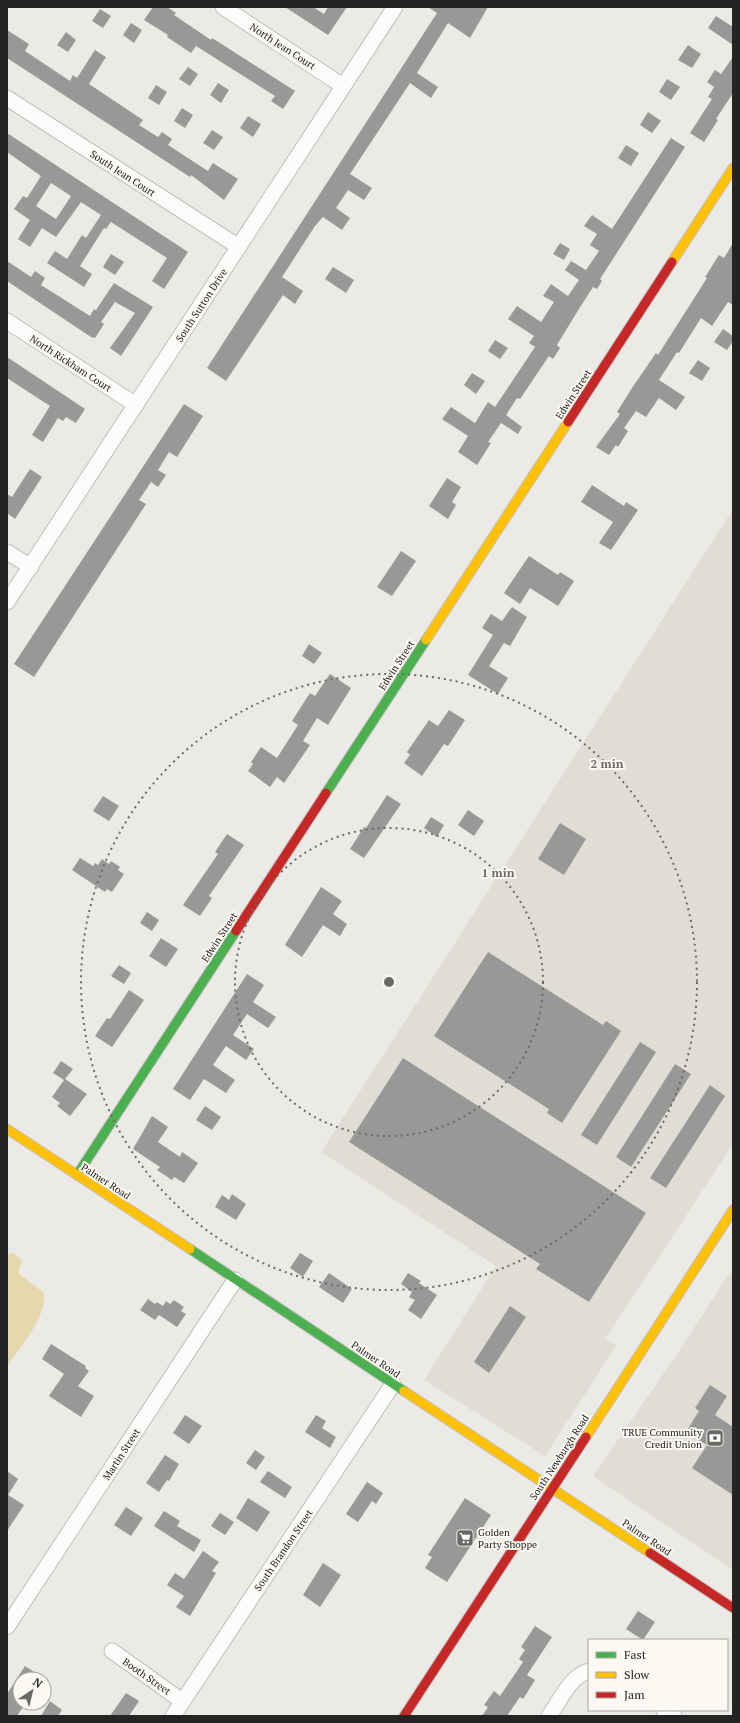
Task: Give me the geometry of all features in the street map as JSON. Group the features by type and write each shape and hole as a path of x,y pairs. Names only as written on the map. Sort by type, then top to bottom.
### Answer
{"street":[{"name":"North Jean Court","path":"223,7 343,86"},
{"name":"South Sutton Drive","path":"7,602 395,7"},
{"name":"South Jean Court","path":"7,98 238,248"},
{"name":"Edwin Street","path":"77,1175 733,168"},
{"name":"North Rickham Court","path":"7,321 136,405"},
{"path":"7,552 31,567"},
{"name":"Palmer Road","path":"7,1129 393,1384 552,1487 733,1608"},
{"name":"South Newburgh Road","path":"404,1716 733,1210"},
{"name":"Martin Street","path":"7,1627 235,1280"},
{"name":"South Brandon Street","path":"173,1716 393,1384"},
{"name":"Booth Street","path":"112,1651 182,1701"},
{"path":"549,1716 578,1676 588,1671"}],"shaded area":[{"path":"733,509 733,1144 606,1338 616,1346 545,1456 424,1380 496,1266 321,1152"},
{"path":"14,1253 22,1261 18,1273 44,1293 44,1303 32,1332 7,1367 7,1258 9,1254"},
{"path":"733,1268 733,1570 593,1476 677,1354"}],"building":[{"path":"153,7 167,7 176,13 174,15 211,40 212,38 295,91 283,109 271,101 275,96 196,46 191,53 167,37 168,35 144,20"},
{"path":"285,7 313,7 324,14 328,7 347,7 328,35"},
{"path":"428,7 488,7 470,38 448,23 417,73 438,87 431,98 410,83 350,174 372,188 364,200 348,190 336,208 350,218 342,230 323,217 315,226 282,277 303,291 295,304 283,295 226,381 207,368 437,13"},
{"path":"100,9 111,16 103,28 92,21"},
{"path":"716,16 733,27 733,45 708,28"},
{"path":"131,23 142,30 134,43 123,35"},
{"path":"7,30 29,44 25,51 70,81 73,75 77,78 95,50 106,57 89,84 143,120 139,125 158,137 162,132 172,139 168,145 208,171 213,163 238,179 224,200 191,175 190,177 7,58"},
{"path":"66,32 76,40 68,52 57,45"},
{"path":"688,45 701,54 692,68 678,60"},
{"path":"733,57 733,93 716,119 718,120 704,142 690,133 712,99 708,97 714,87 707,82 715,70 721,74"},
{"path":"188,67 198,74 190,86 179,79"},
{"path":"667,79 680,87 671,100 659,92"},
{"path":"218,83 229,90 221,103 210,95"},
{"path":"156,85 167,92 159,105 148,98"},
{"path":"182,108 193,115 185,128 174,121"},
{"path":"648,112 661,121 652,133 640,125"},
{"path":"248,116 261,124 253,137 240,128"},
{"path":"212,130 223,137 214,150 203,143"},
{"path":"7,133 188,252 164,289 152,281 167,258 111,222 106,229 104,228 80,266 92,274 84,287 47,263 55,251 67,259 82,235 86,238 101,215 81,202 56,237 42,228 30,247 18,239 30,220 14,209 23,196 27,198 41,176 7,152","holes":["51,183 71,196 56,219 36,206"]},
{"path":"671,138 685,147 600,279 602,281 597,289 593,287 577,312 557,345 560,348 553,359 549,356 520,399 517,398 506,415 522,427 518,434 501,423 488,442 491,443 477,465 458,452 468,436 442,419 451,407 475,423 488,402 495,407 535,347 529,343 534,336 508,319 517,306 541,322 554,302 543,296 551,284 568,296 579,280 565,270 571,261 586,270 599,251 590,245 597,234 584,226 592,215 612,229"},
{"path":"626,145 639,153 631,166 618,158"},
{"path":"560,243 570,249 564,260 553,254"},
{"path":"733,243 733,305 728,302 712,326 701,318 679,353 677,352 659,380 685,397 676,410 659,398 646,417 636,411 624,428 628,431 618,447 616,445 609,455 596,447 620,414 617,412 632,388 656,353 658,355 707,278 705,277 719,255 724,258"},
{"path":"111,254 124,262 115,275 103,267"},
{"path":"7,261 31,277 35,271 45,278 41,285 90,316 94,309 96,310 114,283 153,307 121,356 110,348 135,313 115,302 101,322 104,324 95,338 91,337 7,281"},
{"path":"333,267 354,280 346,293 325,279"},
{"path":"723,329 733,336 733,341 727,350 714,342"},
{"path":"495,340 508,348 500,359 488,351"},
{"path":"7,357 85,409 76,423 66,417 63,421 58,418 43,442 32,435 50,406 7,378"},
{"path":"698,360 710,368 702,381 689,373"},
{"path":"472,373 485,381 476,394 464,385"},
{"path":"184,404 203,416 177,457 169,452 158,470 166,475 158,487 151,482 139,500 146,504 34,677 14,664"},
{"path":"30,469 42,477 15,519 7,513 7,494 12,497"},
{"path":"447,478 461,487 452,502 456,505 448,519 429,506"},
{"path":"592,485 624,506 626,502 638,510 611,550 599,543 613,522 581,502"},
{"path":"401,551 416,561 392,596 377,587"},
{"path":"529,556 558,575 560,572 574,581 558,606 530,588 520,604 504,593"},
{"path":"512,607 527,617 510,646 504,643 489,666 508,678 498,694 468,675 493,635 482,628 491,614 502,621"},
{"path":"309,644 322,653 314,664 302,656"},
{"path":"330,674 351,688 328,725 317,718 303,741 310,745 284,783 277,777 270,787 248,771 253,764 251,762 261,747 277,758 298,725 292,721 310,693 315,696"},
{"path":"449,710 465,720 448,746 444,744 422,776 404,763 410,755 407,752 429,720 438,726"},
{"path":"387,795 401,804 364,858 350,849 364,827 366,828"},
{"path":"103,796 119,806 109,821 93,811"},
{"path":"468,810 484,821 474,836 458,825"},
{"path":"431,817 444,825 437,837 424,828"},
{"path":"560,823 586,839 564,875 538,859"},
{"path":"227,834 244,845 209,896 212,898 200,916 183,905 218,854 215,852"},
{"path":"80,858 93,866 95,863 98,865 102,859 109,864 111,861 120,867 118,870 124,874 112,892 107,889 105,892 72,870"},
{"path":"321,887 342,901 333,914 347,924 340,936 323,925 302,957 285,945"},
{"path":"147,912 159,920 152,931 140,923"},
{"path":"161,938 178,949 166,967 149,956"},
{"path":"488,952 603,1025 606,1021 621,1031 562,1123 547,1113 549,1109 434,1036"},
{"path":"119,965 131,973 124,984 111,976"},
{"path":"247,974 264,985 253,1002 276,1017 268,1028 247,1014 233,1035 254,1049 246,1060 226,1046 213,1065 235,1080 226,1093 204,1079 190,1100 173,1089"},
{"path":"129,990 144,1000 112,1047 95,1036 107,1018 110,1019"},
{"path":"640,1042 656,1052 597,1145 581,1135"},
{"path":"403,1058 646,1213 589,1302 536,1269 540,1264 349,1142"},
{"path":"61,1061 73,1069 65,1079 87,1094 70,1116 57,1106 60,1103 52,1097 64,1080 53,1073"},
{"path":"675,1064 691,1074 631,1167 616,1157"},
{"path":"710,1085 725,1096 666,1188 650,1178"},
{"path":"205,1106 221,1117 212,1130 196,1120"},
{"path":"152,1116 168,1127 158,1142 180,1157 182,1152 198,1163 184,1183 174,1177 172,1180 157,1170 160,1167 133,1149"},
{"path":"232,1194 246,1204 236,1220 215,1207 222,1195 229,1200"},
{"path":"300,1253 313,1261 303,1277 290,1268"},
{"path":"329,1273 352,1289 343,1303 319,1287"},
{"path":"408,1273 421,1281 419,1283 437,1295 421,1319 408,1310 415,1300 409,1297 412,1292 401,1284"},
{"path":"148,1299 155,1304 157,1302 163,1306 166,1301 170,1304 174,1300 184,1307 181,1311 186,1314 177,1327 159,1315 155,1320 140,1310"},
{"path":"510,1306 526,1317 489,1373 474,1362"},
{"path":"51,1344 86,1366 85,1368 89,1371 78,1386 94,1396 81,1417 49,1396 64,1374 42,1359"},
{"name":"TRUE Community Credit Union","path":"710,1385 727,1396 715,1415 733,1427 733,1495 692,1468 707,1445 686,1432 699,1411 695,1408"},
{"path":"185,1415 202,1426 189,1444 173,1433"},
{"path":"316,1415 326,1421 322,1428 336,1437 330,1448 305,1432"},
{"path":"255,1450 265,1457 256,1470 246,1463"},
{"path":"165,1455 179,1464 169,1481 167,1480 159,1492 146,1483"},
{"path":"7,1471 18,1479 8,1495 24,1505 7,1531"},
{"path":"268,1471 292,1487 285,1498 260,1482"},
{"path":"367,1482 383,1493 376,1504 372,1501 358,1522 346,1514"},
{"path":"248,1498 270,1512 257,1532 236,1518"},
{"path":"465,1498 491,1515 447,1582 425,1568 432,1557 428,1555"},
{"path":"126,1507 143,1518 131,1536 114,1525"},
{"path":"164,1511 180,1521 177,1526 201,1540 194,1552 154,1526"},
{"path":"220,1513 234,1522 225,1535 211,1526"},
{"path":"203,1551 219,1562 212,1571 216,1573 190,1616 176,1607 184,1596 167,1585 175,1573 184,1579"},
{"path":"323,1563 341,1575 320,1607 303,1595"},
{"path":"638,1611 655,1622 644,1639 626,1629"},
{"path":"535,1626 552,1637 527,1675 535,1680 523,1699 520,1697 507,1716 482,1716 488,1707 484,1705 494,1691 500,1696 523,1662 519,1659 525,1650 521,1647"},
{"path":"25,1666 33,1671 22,1671"},
{"path":"12,1686 12,1711 20,1711 17,1716 7,1716 7,1694"},
{"path":"126,1693 139,1701 129,1716 110,1716"},
{"path":"52,1702 62,1710 58,1716 41,1716 44,1711 52,1711"}],"traffic: fast":[{"path":"326,793 426,640"},
{"path":"77,1175 236,931"},
{"path":"190,1249 404,1391"}],"traffic: slow":[{"path":"672,262 733,168"},
{"path":"426,640 568,422"},
{"path":"7,1129 190,1249"},
{"path":"586,1437 733,1210"},
{"path":"404,1391 650,1553"}],"traffic: jam":[{"path":"568,422 672,262"},
{"path":"236,931 326,793"},
{"path":"404,1716 586,1437"},
{"path":"650,1553 733,1608"}],"place":[{"name":"TRUE Community Credit Union","path":"715,1438"},
{"name":"Golden Party Shoppe","path":"465,1538"}]}
